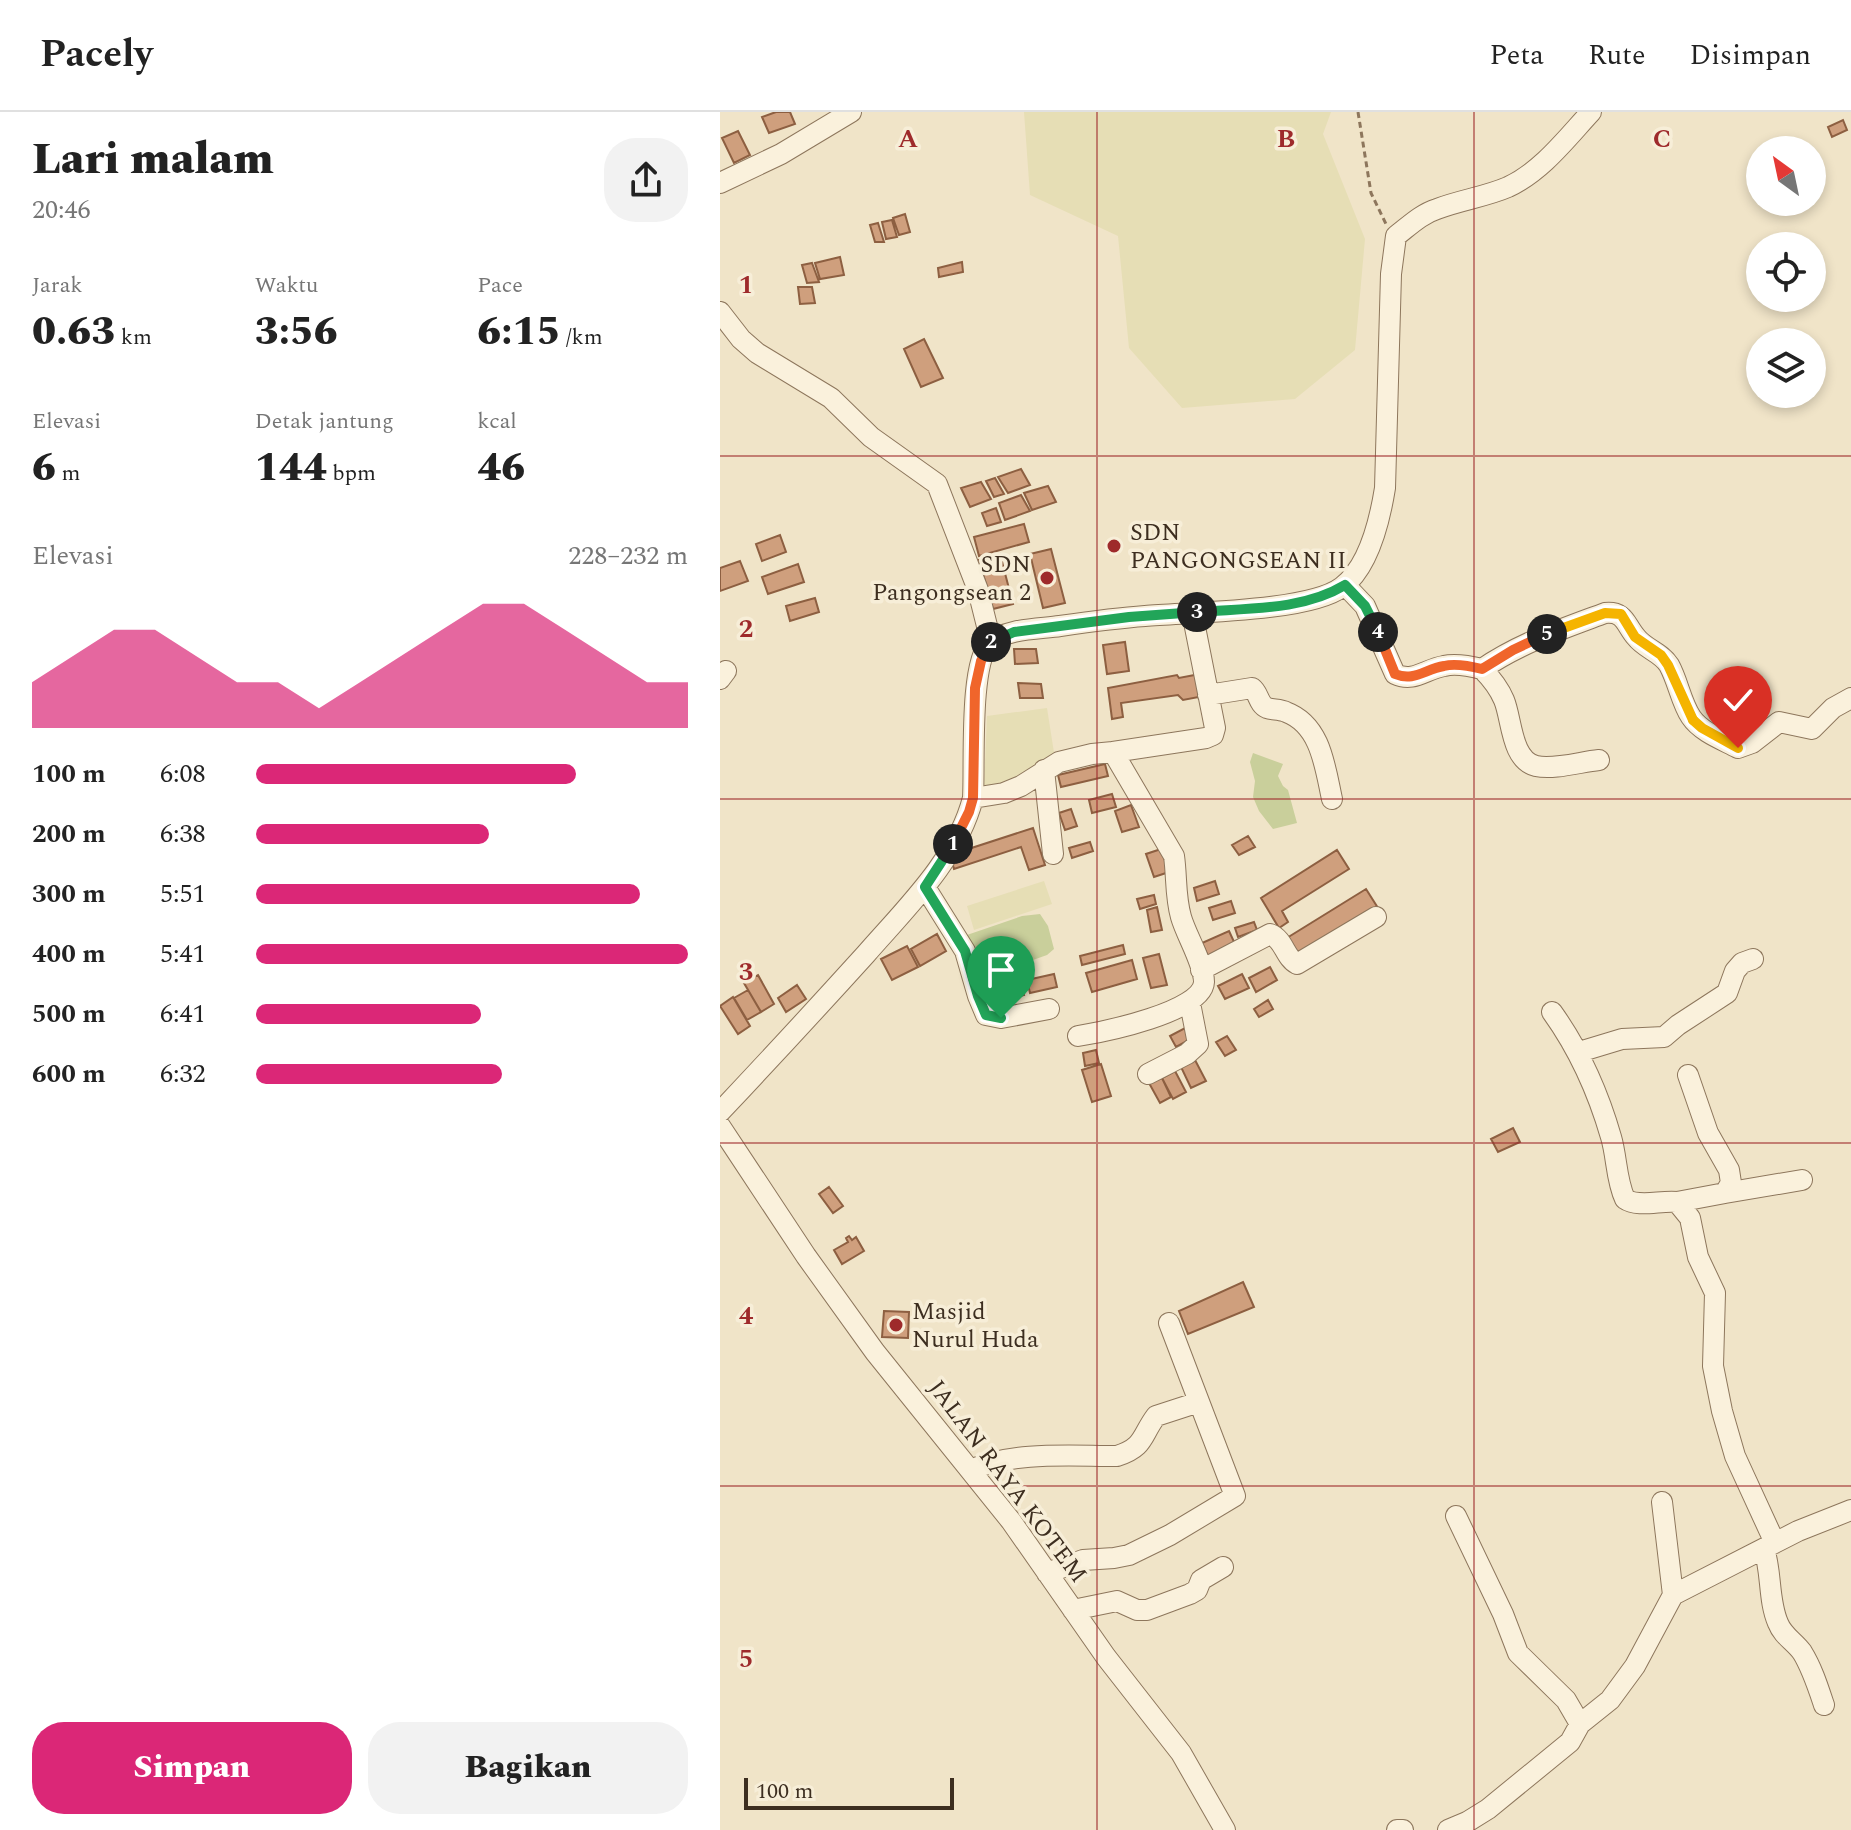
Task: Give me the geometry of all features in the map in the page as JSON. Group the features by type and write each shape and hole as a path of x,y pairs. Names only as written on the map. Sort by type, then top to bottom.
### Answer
{"street":[{"path":"720,183 769,160 851,112"},
{"path":"720,1112 925,887 956,840 973,798 975,688 981,661 991,642 1014,632 1129,617 1309,601 1345,585 1371,544 1380,520 1385,488 1391,274 1396,236 1437,208 1494,193 1525,178 1544,163 1591,112"},
{"path":"720,312 757,353 831,398 871,437 937,484 978,590 991,642"},
{"path":"1345,585 1365,606 1395,674 1410,678 1449,665 1482,669 1543,636 1615,612 1621,614 1642,644 1661,655 1691,718 1702,728 1738,748 1752,743 1779,722 1812,729 1833,708 1851,698"},
{"path":"973,798 1012,790 1044,770 1075,757 1213,735 1215,728 1192,612"},
{"path":"1482,669 1504,700 1519,753 1526,761 1534,766 1544,766 1599,760"},
{"path":"1208,695 1252,688 1267,708 1287,712 1303,722 1322,750 1332,799"},
{"path":"1078,1036 1123,1027 1190,1003 1200,993 1204,982 1174,888 1174,856 1113,752"},
{"path":"1044,770 1048,833 1053,854"},
{"path":"925,887 965,951 986,1015 1001,1018 1049,1009"},
{"path":"1201,970 1270,934 1278,939 1292,962 1297,964 1376,917"},
{"path":"1579,1052 1622,1039 1664,1037 1727,993 1735,971 1742,963 1753,959"},
{"path":"1148,1074 1187,1054 1198,1044 1190,1003"},
{"path":"1552,1012 1579,1052 1603,1112 1625,1199 1636,1204 1666,1200 1677,1202 1802,1180"},
{"path":"1688,1075 1708,1133 1729,1170 1731,1183 1725,1193"},
{"name":"JALAN RAYA KOTEM","path":"720,1126 867,1341 1011,1521 1073,1610 1181,1753 1225,1830"},
{"path":"1677,1202 1690,1218 1698,1257 1715,1293 1713,1366 1735,1456 1770,1546 1777,1621 1783,1633 1801,1651 1815,1677 1824,1705"},
{"path":"1047,1573 1083,1560 1129,1555 1232,1500 1235,1491 1169,1323"},
{"path":"970,1470 1003,1459 1117,1456 1141,1443 1156,1416 1199,1402"},
{"path":"1662,1502 1673,1595"},
{"path":"1448,1830 1488,1809 1570,1742 1580,1724 1610,1700 1624,1684 1673,1595 1798,1531 1851,1510"},
{"path":"1456,1516 1503,1614 1518,1653 1566,1700 1580,1724"},
{"path":"1073,1610 1117,1601 1137,1610 1147,1610 1190,1594 1197,1590 1201,1580 1223,1567"},
{"path":"1397,1830 1403,1830"}],"path":[{"path":"1358,112 1371,193 1380,215 1396,236"}],"shaded area":[{"path":"1024,112 1331,112 1323,134 1365,239 1355,350 1295,399 1182,408 1129,348 1118,236 1030,195"},
{"path":"1047,708 1055,759 1016,784 984,788 987,716"},
{"path":"1044,881 1052,904 974,930 967,906"}],"green space":[{"path":"1253,753 1283,764 1278,776 1288,790 1297,823 1273,829 1259,811 1253,797 1255,781 1250,762"},
{"path":"1040,914 1048,926 1054,949 1047,955 979,979 964,936 1022,916"}],"building":[{"path":"776,112 790,112 795,124 769,133 762,117"},
{"path":"1843,120 1847,130 1832,137 1828,127"},
{"path":"738,131 750,155 734,163 722,138"},
{"path":"905,214 910,232 899,235 893,218"},
{"path":"892,220 897,237 886,239 882,222"},
{"path":"878,223 884,242 875,242 870,225"},
{"path":"840,257 844,275 820,279 815,263"},
{"path":"962,262 963,272 939,277 938,268"},
{"path":"812,263 819,282 807,283 802,265"},
{"path":"798,287 812,287 815,303 800,304"},
{"path":"924,339 943,378 921,387 904,349"},
{"path":"1021,469 1030,485 1008,493 998,477"},
{"path":"995,478 1004,494 994,497 986,481"},
{"path":"981,482 991,499 970,507 961,488"},
{"path":"1048,486 1056,502 1032,510 1024,493"},
{"path":"1021,495 1030,511 1005,520 999,503"},
{"path":"996,508 1001,522 987,526 982,513"},
{"name":"SDN Pangongsean 2","path":"1024,524 1029,542 979,556 974,537"},
{"path":"780,535 786,552 762,561 756,544"},
{"name":"SDN Pangongsean 2","path":"1051,549 1065,603 1043,608 1030,554"},
{"name":"SDN Pangongsean 2","path":"1000,554 1013,604 993,609 979,560"},
{"path":"740,561 748,581 720,591 720,568"},
{"path":"798,564 804,582 768,594 762,577"},
{"path":"815,598 819,612 790,621 786,606"},
{"path":"1125,642 1129,671 1107,674 1103,645"},
{"path":"1014,649 1036,649 1038,663 1015,664"},
{"path":"1200,674 1204,696 1183,700 1178,695 1121,703 1123,717 1112,719 1108,688 1177,675 1179,678"},
{"path":"1018,683 1041,684 1043,698 1020,698"},
{"path":"1105,764 1108,776 1061,787 1058,775"},
{"path":"1112,794 1116,807 1092,813 1089,800"},
{"path":"1131,805 1139,827 1122,832 1115,811"},
{"path":"1071,809 1077,826 1065,830 1059,813"},
{"path":"1033,828 1045,865 1029,870 1021,847 954,869 950,855"},
{"path":"1248,836 1255,847 1239,855 1232,845"},
{"path":"1090,842 1093,851 1072,858 1069,848"},
{"path":"1161,849 1169,872 1154,877 1146,854"},
{"path":"1337,850 1349,869 1282,911 1288,922 1279,928 1261,898"},
{"path":"1215,881 1219,894 1197,901 1194,888"},
{"path":"1366,889 1378,908 1296,964 1282,941"},
{"path":"1154,895 1156,904 1140,909 1137,899"},
{"path":"1231,901 1235,913 1213,920 1209,908"},
{"path":"1157,907 1162,930 1151,932 1147,910"},
{"path":"1254,922 1257,930 1238,937 1235,928"},
{"path":"1229,931 1235,944 1208,956 1202,943"},
{"path":"937,934 946,951 920,966 911,949"},
{"path":"1123,945 1125,954 1082,965 1080,956"},
{"path":"907,946 918,967 892,980 881,959"},
{"path":"1159,954 1167,985 1151,988 1143,958"},
{"path":"1132,960 1137,979 1092,992 1086,973"},
{"path":"1270,967 1277,980 1256,992 1249,978"},
{"path":"1054,974 1057,987 1030,993 1027,980"},
{"path":"1242,974 1249,988 1225,999 1218,986"},
{"path":"758,975 774,1004 761,1012 744,983"},
{"path":"1020,980 1024,995 997,1002 993,987"},
{"path":"797,985 806,999 786,1012 778,998"},
{"path":"748,990 761,1012 747,1020 734,998"},
{"path":"733,997 750,1026 738,1034 720,1006"},
{"path":"1268,1000 1273,1009 1259,1017 1254,1009"},
{"path":"1185,1028 1191,1039 1176,1047 1170,1036"},
{"path":"1227,1036 1236,1050 1225,1056 1216,1042"},
{"path":"1096,1050 1099,1063 1085,1066 1083,1053"},
{"path":"1195,1060 1206,1081 1191,1088 1181,1067"},
{"path":"1101,1064 1111,1096 1092,1102 1082,1070"},
{"path":"1175,1071 1186,1092 1173,1099 1162,1078"},
{"path":"1162,1078 1171,1097 1160,1103 1149,1083"},
{"path":"1513,1128 1520,1142 1498,1152 1491,1139"},
{"path":"829,1187 843,1206 833,1213 819,1194"},
{"path":"849,1236 852,1240 856,1237 864,1251 842,1264 834,1250 848,1242 846,1238"},
{"path":"1243,1282 1254,1307 1188,1334 1179,1311"},
{"name":"Masjid Nurul Huda","path":"884,1311 909,1312 908,1338 882,1337"}],"place":[{"name":"SDN PANGONGSEAN II","path":"1114,546"},
{"name":"SDN Pangongsean 2","path":"1047,578"},
{"name":"Masjid Nurul Huda","path":"896,1325"}],"route":[{"path":"1001,1018 986,1015 965,951 925,887 956,840 973,798 975,688 981,661 991,642 1014,632 1129,617 1288,604 1309,601 1345,585 1365,606 1395,674 1410,678 1440,666 1482,669 1543,636 1615,612 1621,614 1642,644 1661,655 1691,718 1702,728 1738,748"}]}
